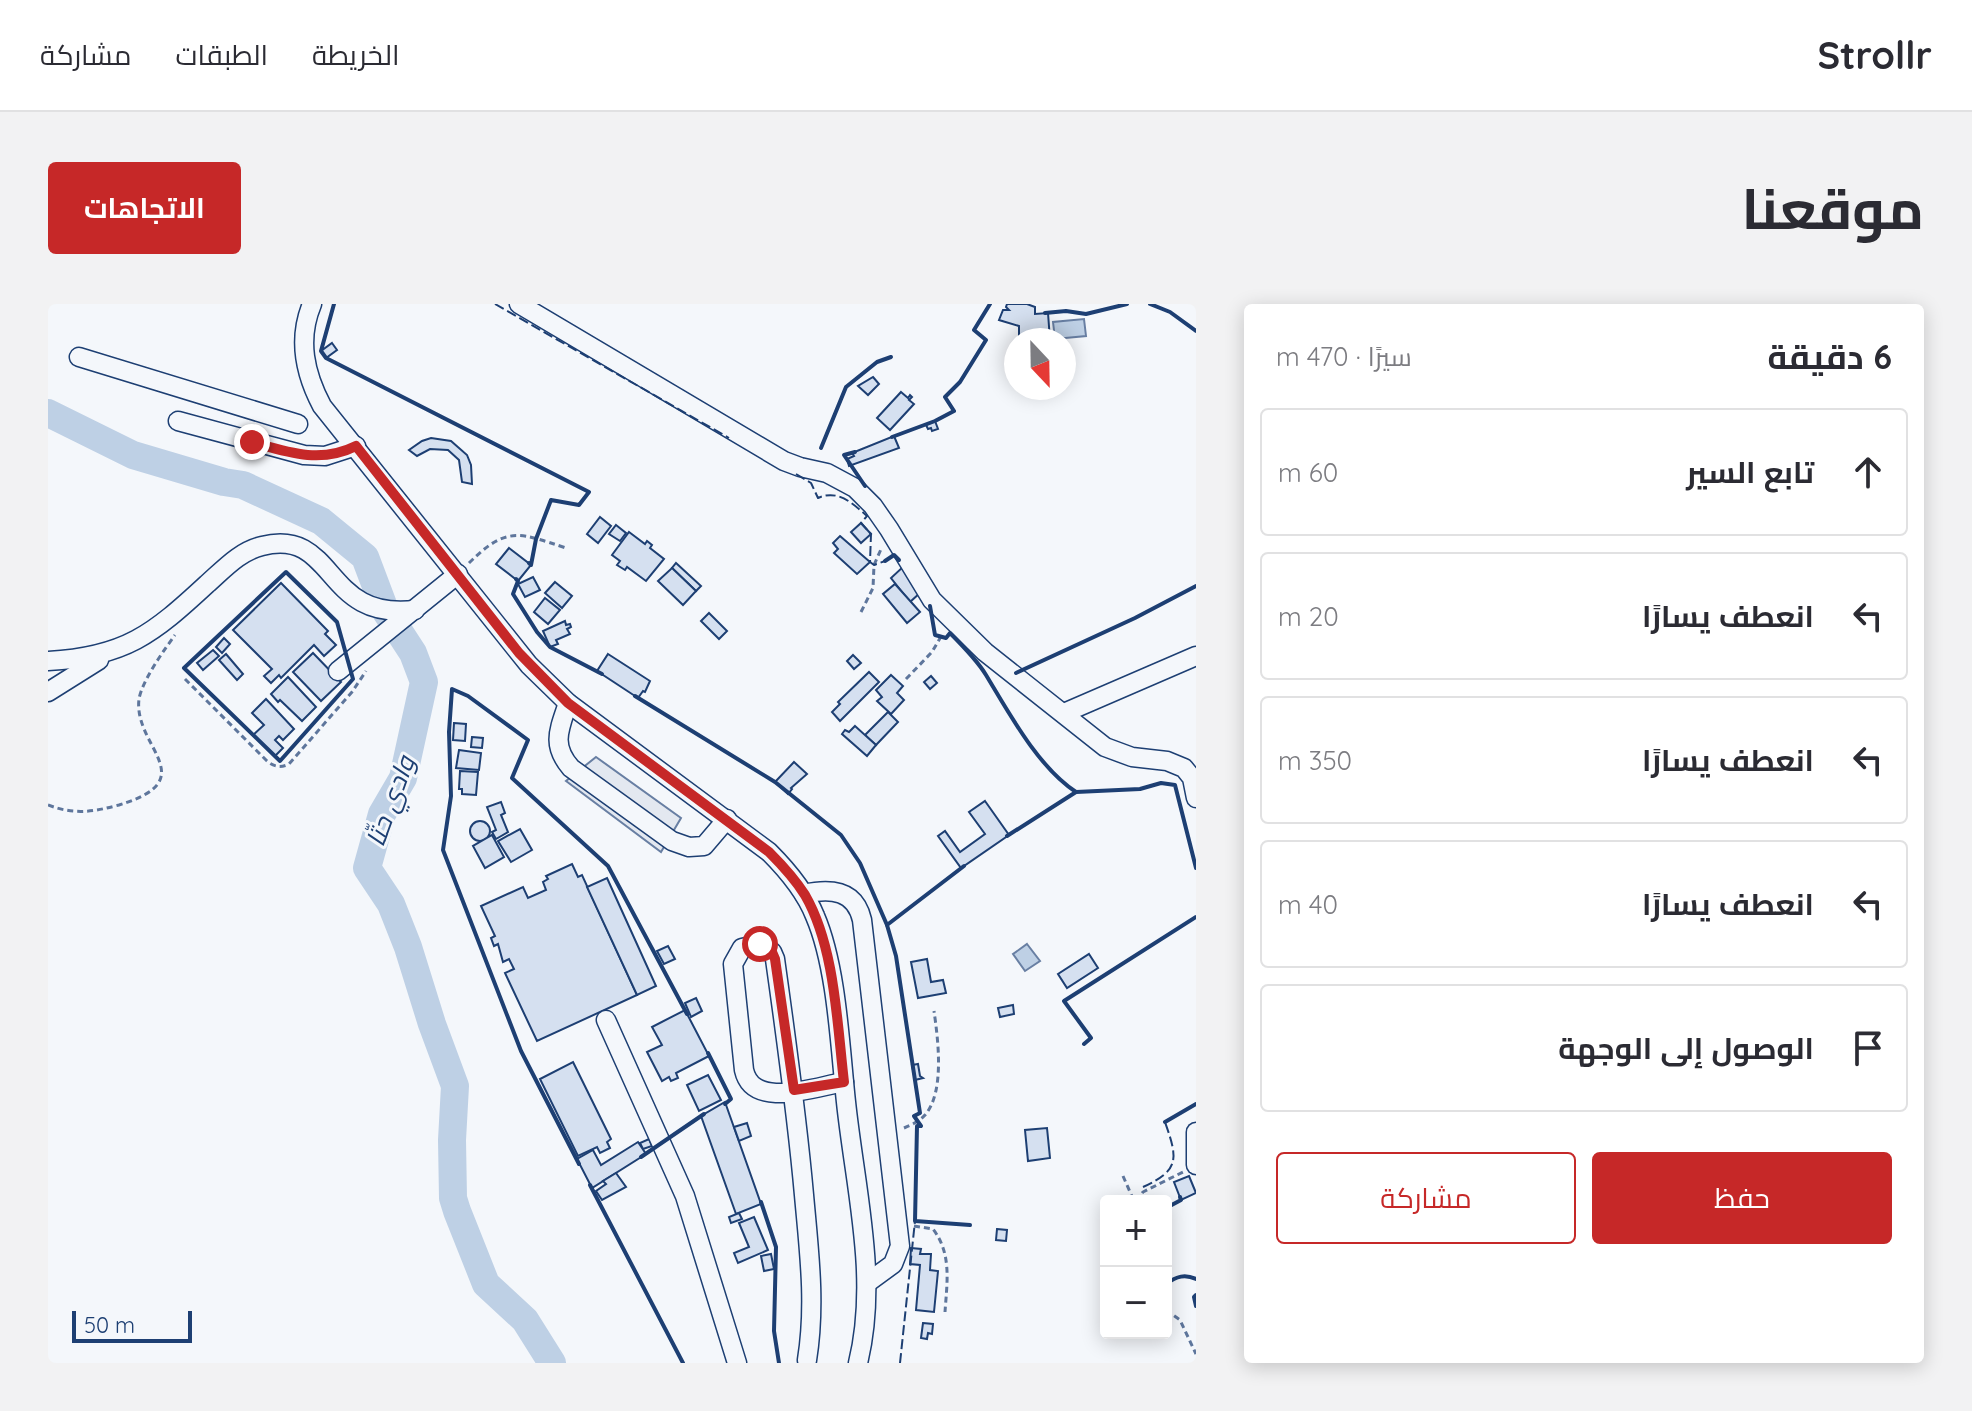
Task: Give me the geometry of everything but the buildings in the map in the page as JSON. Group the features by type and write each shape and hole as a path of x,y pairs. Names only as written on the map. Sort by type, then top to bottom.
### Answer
{"street":[{"path":"312,304 303,338 305,362 311,385 322,406 529,665 568,703 769,852 788,871 804,894 824,944 837,1014 867,1283 866,1320 858,1363"},
{"path":"519,304 784,461 847,482 865,497 889,529 927,593 950,619 1006,670 1064,713 1093,741 1132,757 1177,763 1188,773 1196,798"},
{"path":"79,357 290,422 276,449"},
{"path":"178,421 276,449 314,456 336,454 356,446"},
{"path":"48,692 112,652 155,630 245,552 275,543 300,547 311,553 353,597 374,608 415,610"},
{"path":"338,671 458,574"},
{"path":"48,661 89,658 112,652"},
{"path":"1064,713 1196,656"},
{"path":"568,703 558,734 560,755 571,768 672,841 689,847 704,846 727,819"},
{"path":"804,894 821,890 840,892 853,901 861,913 900,1246 897,1258 888,1269 867,1283"},
{"path":"807,1360 813,1287 794,1090 775,959 767,947 760,944 747,945 737,952 733,964 745,1077 760,1092 772,1094 794,1090 844,1082"},
{"path":"606,1020 685,1196 737,1363"},
{"path":"1196,1132 1196,1165"}],"path":[{"path":"861,612 873,588 874,565 889,529"},
{"path":"458,574 497,539 515,533 566,548"},
{"path":"906,679 932,652 950,619"},
{"path":"48,805 75,813 94,812 145,797 156,787 162,768 141,716 139,699 178,631"},
{"path":"185,679 267,761 272,765 284,766 352,692 366,671"},
{"path":"888,1137 926,1115 933,1102 941,1057 934,1011"},
{"path":"1140,1195 1196,1165"},
{"path":"1123,1176 1132,1195"},
{"path":"898,1227 933,1229 943,1241 948,1263 945,1312"},
{"path":"1172,1314 1180,1320 1196,1354"}],"shaded area":[{"path":"596,757 681,818 661,852 566,781"}],"water":[{"path":"1084,319 1086,336 1076,337 1076,328 1054,328 1053,322"},
{"path":"1027,944 1040,961 1025,971 1013,954"}],"waterway":[{"name":"وادي حتّا","path":"48,413 133,455 243,485 321,521 365,557 385,610 413,653 424,682 403,778 382,814 367,868 391,904 455,1086 452,1140 453,1198 457,1211 486,1284 525,1320 552,1363"}],"fence":[{"path":"495,304 729,438"},
{"path":"796,474 811,483 818,498 838,496 867,516 861,523 871,534 870,562 874,565 885,561"},
{"path":"1143,1187 1164,1175 1173,1162 1174,1154 1165,1122"},
{"path":"900,1363 915,1221"}],"wall":[{"path":"334,304 321,351 326,358 589,492 579,505 551,500 536,539 531,565 529,563"},
{"path":"892,437 954,411 945,397 960,382 986,340 974,330 990,304"},
{"path":"1045,313 1066,311 1086,314 1127,304"},
{"path":"1150,304 1170,312 1196,331"},
{"path":"821,448 846,387 877,362 891,357"},
{"path":"855,452 844,455 865,486"},
{"path":"885,561 894,555 899,560"},
{"path":"286,572 337,622 353,679 280,761 184,668 286,572"},
{"path":"516,579 513,594 550,647 602,674"},
{"path":"1016,673 1196,586"},
{"path":"930,606 935,635 946,638 950,633 970,653 1037,754 1076,792"},
{"path":"579,1164 521,1051 443,850 451,796 449,732 452,689 468,696 528,740 512,778 608,866 687,1014"},
{"path":"635,696 775,782 841,835 860,863 887,925"},
{"path":"1007,836 1076,792 1140,789 1161,783 1175,785 1196,868"},
{"path":"964,866 887,925 896,956 920,1113 914,1116 921,1126 917,1126 915,1221 970,1225"},
{"path":"1084,1044 1091,1038 1064,1001 1196,917"},
{"path":"708,1053 731,1099 725,1104"},
{"path":"1165,1122 1196,1104"},
{"path":"641,1157 704,1114"},
{"path":"590,1185 683,1363"},
{"path":"1172,1205 1181,1200 1180,1197"},
{"path":"761,1202 776,1247 774,1331 779,1363"},
{"path":"1172,1280 1181,1277 1196,1279"},
{"path":"1196,1295 1196,1306"}],"route":[{"path":"252,442 314,456 336,454 356,446 546,683 568,703 727,819 788,871 816,918 824,944 837,1014 844,1082 794,1090 775,959 767,947 760,944"}]}
